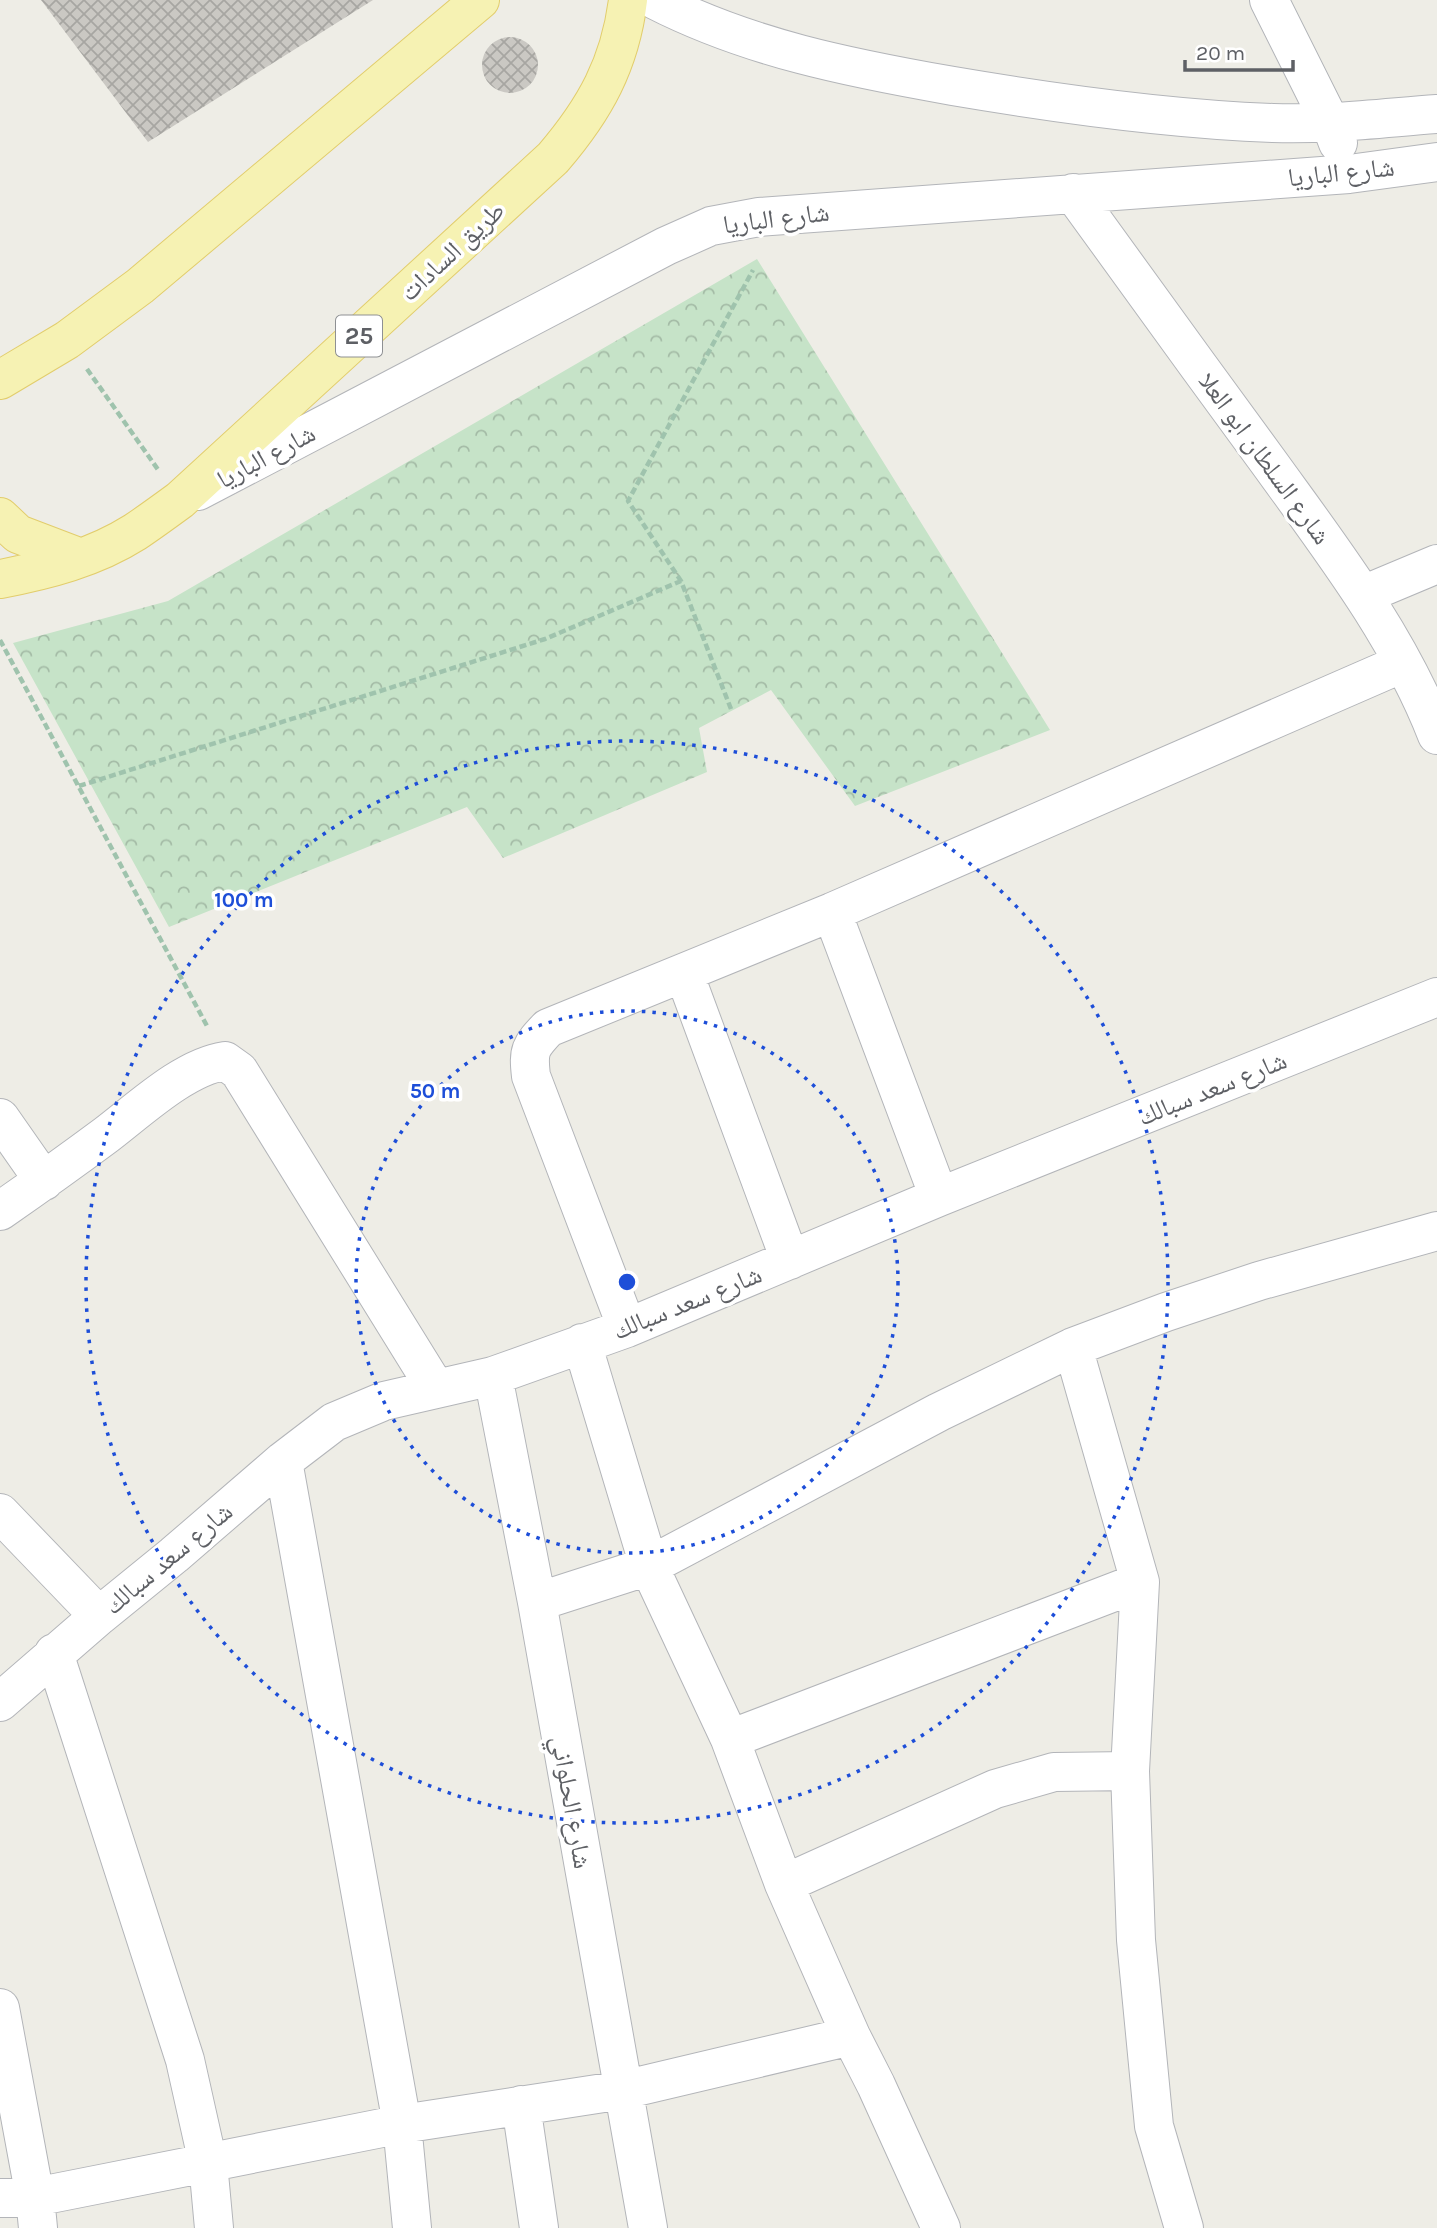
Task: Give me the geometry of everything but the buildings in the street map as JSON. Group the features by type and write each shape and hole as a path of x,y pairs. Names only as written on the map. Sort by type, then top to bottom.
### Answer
{"main road":[{"path":"2,384 140,286 480,0"},
{"name":"طريق السادات","path":"0,579 55,567 81,558 133,533 180,500 553,158 578,129 599,97 614,62 625,25 628,0"},
{"path":"0,517 18,534 81,558"}],"street":[{"name":"شارع الباريا","path":"655,0 684,15 745,39 808,58 1038,100 1169,115 1275,123 1437,114"},
{"path":"1269,0 1330,122 1349,174"},
{"name":"شارع الباريا","path":"180,500 676,240 711,226 759,217 1349,174 1437,162"},
{"name":"شارع السلطان ابو العلا","path":"1073,193 1363,595 1424,701 1437,735"},
{"path":"1363,595 1437,564"},
{"path":"627,1328 531,1076 528,1055 533,1044 548,1028 832,912 1403,663"},
{"path":"832,912 939,1197"},
{"path":"684,973 790,1259"},
{"name":"شارع سعد سبالك","path":"0,1702 54,1653 283,1461 334,1422 384,1401 493,1376 627,1328 939,1197 1437,997"},
{"path":"0,1211 174,1084 210,1063 225,1061 239,1071 436,1390"},
{"path":"0,1118 44,1181"},
{"path":"537,1602 649,1566 939,1412 1073,1347 1259,1281 1437,1231"},
{"path":"582,1343 649,1566 730,1739 784,1884 851,2036 941,2228"},
{"path":"1073,1347 1140,1582 1130,1771 1136,1940 1154,2126 1184,2228"},
{"name":"شارع الحلواني","path":"493,1376 537,1602 648,2228"},
{"path":"283,1461 402,2124 412,2228"},
{"path":"0,1513 99,1616"},
{"path":"730,1739 1140,1582"},
{"path":"54,1653 186,2060 208,2163 214,2228"},
{"path":"784,1884 995,1789 1054,1772 1130,1771"},
{"path":"0,2008 24,2208 208,2163 402,2124 623,2090 851,2036"},
{"path":"521,2105 539,2228"}],"path":[{"path":"731,709 681,581 628,500 753,271"},
{"path":"67,340 180,500"},
{"path":"79,786 545,639 681,581"},
{"path":"0,640 225,1061"}],"green space":[{"path":"757,259 1050,730 855,806 771,690 699,728 707,772 503,858 467,807 169,927 13,643 168,601"}]}
